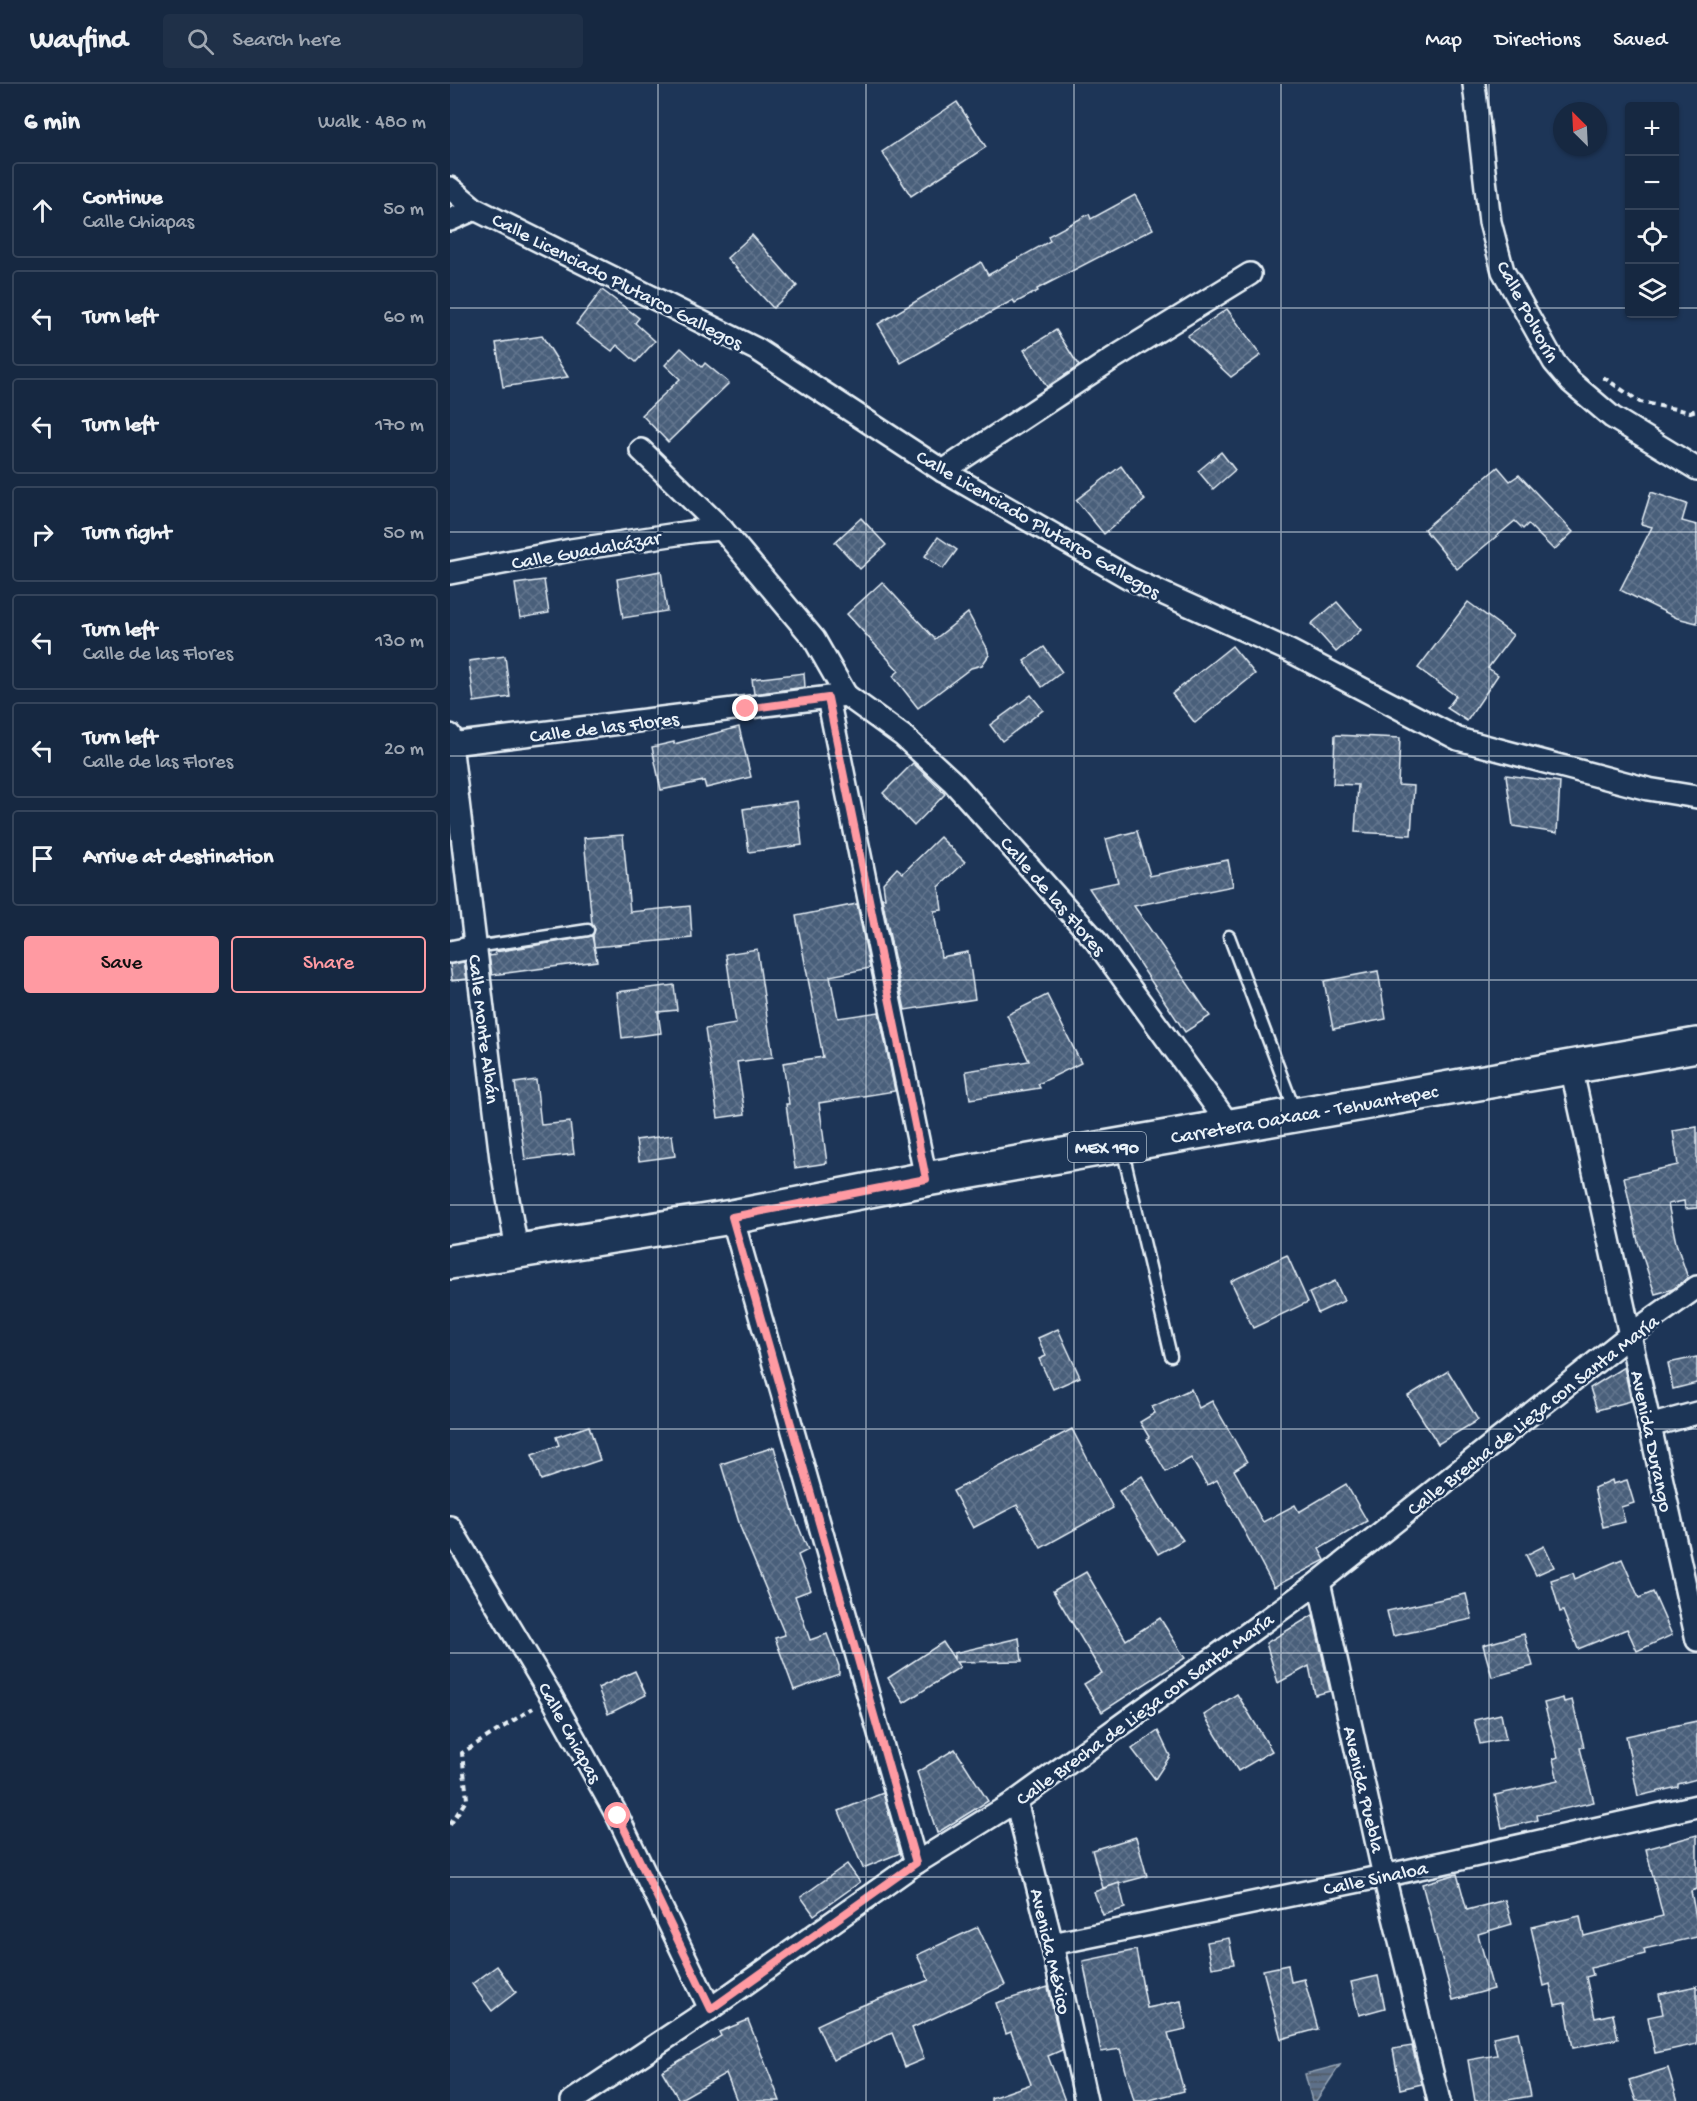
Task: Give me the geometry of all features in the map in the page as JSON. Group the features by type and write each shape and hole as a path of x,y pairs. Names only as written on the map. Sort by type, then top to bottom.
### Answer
{"main road":[{"name":"Carretera Oaxaca - Tehuantepec","path":"450,1262 732,1217 926,1179 1697,1045"}],"street":[{"name":"Calle Polvorín","path":"1474,84 1490,222 1503,271 1554,362 1571,382 1612,417 1697,469"},
{"name":"Calle Licenciado Plutarco Gallegos","path":"450,188 475,209 758,351 943,471 1129,578 1290,651 1458,739 1648,789 1697,797"},
{"path":"450,220 475,209"},
{"path":"943,471 1112,359 1250,274"},
{"name":"Calle de las Flores","path":"641,450 722,529 814,639 837,696 926,1179"},
{"name":"Calle Guadalcázar","path":"450,573 571,550 722,529"},
{"name":"Calle de las Flores","path":"451,740 837,696 903,736 953,782 1096,941 1230,1126"},
{"name":"Calle Monte Albán","path":"451,740 454,811 475,947 501,1159 517,1250"},
{"path":"450,952 475,947"},
{"name":"Avenida Durango","path":"1571,1067 1697,1640"},
{"path":"732,1217 916,1863"},
{"name":"Calle Brecha de Lieza con Santa María","path":"572,2101 711,2009 916,1863 1016,1801 1319,1582 1630,1335 1697,1287"},
{"path":"1649,1426 1697,1413"},
{"name":"Calle Chiapas","path":"450,1527 551,1696 618,1816 711,2009"},
{"name":"Avenida Puebla","path":"1319,1582 1384,1876 1439,2101"},
{"name":"Avenida México","path":"1016,1801 1052,1944 1086,2101"},
{"name":"Calle Sinaloa","path":"1052,1944 1384,1876 1697,1806"}],"lane":[{"path":"475,947 588,930"},
{"path":"1229,936 1296,1114"},
{"path":"1122,1145 1171,1356"}],"path":[{"path":"1596,375 1607,378 1640,402 1690,412 1697,410"},
{"path":"450,1825 466,1799 462,1753 551,1696"}],"water":[{"path":"1340,2065 1316,2101 1312,2101 1305,2074"}],"building":[{"path":"957,102 986,147 911,196 882,152"},
{"path":"1135,195 1153,229 1037,289 1038,291 1015,303 1013,300 901,363 878,324 981,262 988,275 1050,241 1048,236 1089,214 1091,219"},
{"path":"752,235 797,286 773,308 727,258"},
{"path":"602,290 639,318 635,323 655,341 636,362 617,345 612,351 576,324"},
{"path":"1227,309 1261,355 1231,377 1187,336"},
{"path":"1056,330 1079,366 1047,387 1024,350"},
{"path":"542,336 568,377 503,387 496,343"},
{"path":"681,348 702,367 705,363 729,383 668,442 642,415 680,379 665,365"},
{"path":"1221,452 1235,470 1213,489 1198,471"},
{"path":"1121,466 1145,500 1104,534 1076,500"},
{"path":"1498,467 1510,481 1519,475 1573,532 1554,550 1528,524 1523,529 1515,521 1457,569 1424,529"},
{"path":"1651,492 1687,504 1682,521 1697,525 1697,623 1677,618 1620,590 1652,527 1641,524"},
{"path":"861,518 886,545 860,569 835,542"},
{"path":"938,537 957,550 943,569 925,556"},
{"path":"661,571 667,611 623,618 617,579"},
{"path":"544,580 549,613 520,618 515,584"},
{"path":"882,582 935,639 968,613 989,655 982,665 971,668 918,708 893,676 899,671 847,614"},
{"path":"1337,602 1361,630 1336,652 1311,624"},
{"path":"1468,602 1513,635 1488,668 1498,675 1467,721 1447,708 1456,696 1418,668"},
{"path":"1232,646 1255,674 1195,723 1172,694"},
{"path":"1044,647 1062,672 1042,687 1024,661"},
{"path":"505,656 510,697 474,702 469,661"},
{"path":"804,673 805,687 754,694 752,679"},
{"path":"1031,695 1043,710 1002,741 990,725"},
{"path":"739,727 751,777 706,788 704,781 661,790 652,747 674,742 674,744"},
{"path":"1335,735 1400,738 1398,785 1414,786 1411,835 1355,832 1358,785 1333,784"},
{"path":"913,763 945,794 914,826 883,793"},
{"path":"1506,775 1560,782 1557,833 1513,826"},
{"path":"797,801 802,845 749,852 743,809"},
{"path":"1137,831 1150,876 1228,860 1233,886 1134,906 1210,1016 1185,1032 1089,888 1118,882 1106,839"},
{"path":"623,835 630,912 690,906 692,938 594,947 595,929 592,924 584,838"},
{"path":"940,837 965,862 939,887 942,910 934,911 941,957 968,952 975,999 905,1010 882,898 885,898 883,883 897,868 903,873"},
{"path":"857,904 870,968 830,976 838,1018 879,1012 895,1091 819,1103 827,1163 795,1168 783,1063 823,1057 796,916"},
{"path":"592,936 597,961 492,975 489,956 496,955 495,952"},
{"path":"757,949 773,1057 737,1062 745,1114 718,1118 705,1029 736,1024 726,954"},
{"path":"464,962 467,979 452,981 450,964"},
{"path":"1378,971 1386,1019 1333,1029 1324,981"},
{"path":"674,985 677,1010 658,1012 661,1033 622,1038 617,992"},
{"path":"1047,995 1081,1063 1038,1084 1040,1088 970,1099 966,1071 1029,1061 1007,1015"},
{"path":"536,1080 541,1125 570,1122 574,1154 525,1160 515,1083"},
{"path":"1697,1127 1697,1208 1685,1209 1684,1201 1668,1204 1676,1243 1688,1278 1673,1289 1655,1294 1638,1242 1624,1177 1678,1165 1673,1131"},
{"path":"672,1135 675,1156 639,1161 636,1140"},
{"path":"1287,1255 1308,1302 1253,1328 1231,1281"},
{"path":"1335,1281 1344,1301 1318,1313 1309,1293"},
{"path":"1058,1329 1080,1377 1053,1389 1039,1359 1046,1356 1038,1338"},
{"path":"1697,1357 1697,1383 1673,1389 1668,1363"},
{"path":"1624,1367 1631,1401 1597,1410 1590,1388"},
{"path":"1448,1371 1478,1420 1438,1444 1408,1396"},
{"path":"1191,1389 1199,1408 1212,1401 1247,1462 1234,1470 1263,1522 1295,1505 1299,1512 1346,1484 1367,1521 1319,1549 1325,1560 1274,1587 1217,1480 1207,1485 1191,1458 1166,1472 1147,1439 1149,1437 1140,1422 1155,1413 1152,1407"},
{"path":"589,1426 600,1460 541,1480 532,1455 559,1445 556,1437"},
{"path":"1072,1429 1113,1508 1041,1548 1017,1505 973,1528 953,1491"},
{"path":"774,1447 794,1515 808,1550 798,1555 811,1590 795,1596 810,1640 827,1634 839,1666 839,1674 794,1690 775,1638 785,1635 741,1529 721,1464"},
{"path":"1142,1476 1183,1540 1158,1554 1119,1491"},
{"path":"1612,1480 1613,1484 1627,1480 1634,1503 1621,1507 1625,1522 1603,1527 1594,1488"},
{"path":"1544,1546 1554,1567 1536,1575 1526,1555"},
{"path":"1622,1559 1639,1598 1653,1592 1672,1635 1637,1651 1627,1629 1578,1649 1563,1611 1560,1612 1551,1580 1573,1573 1575,1579"},
{"path":"1086,1572 1126,1640 1160,1618 1185,1658 1102,1712 1084,1684 1102,1673 1053,1591"},
{"path":"1466,1594 1472,1619 1393,1636 1387,1611"},
{"path":"1313,1615 1330,1691 1315,1695 1309,1666 1278,1683 1266,1643"},
{"path":"1524,1634 1533,1666 1492,1677 1483,1645"},
{"path":"1019,1638 1022,1661 956,1662 960,1667 904,1703 888,1678 943,1642 954,1659 954,1653"},
{"path":"635,1671 646,1695 608,1714 598,1688"},
{"path":"1237,1694 1272,1751 1238,1771 1204,1715"},
{"path":"1563,1698 1564,1702 1572,1700 1584,1747 1580,1748 1594,1802 1537,1815 1538,1820 1502,1828 1495,1795 1558,1781 1553,1759 1558,1757 1544,1703"},
{"path":"1501,1714 1506,1739 1480,1744 1474,1720"},
{"path":"1697,1721 1697,1779 1678,1784 1678,1787 1638,1796 1626,1736"},
{"path":"1158,1731 1170,1756 1155,1779 1132,1749"},
{"path":"955,1749 988,1801 937,1833 917,1772"},
{"path":"883,1793 900,1853 863,1868 839,1811"},
{"path":"1697,1835 1697,1889 1691,1891 1697,1923 1697,1937 1644,1949 1645,1954 1591,1968 1593,1975 1586,1977 1595,2018 1613,2014 1618,2039 1573,2048 1565,2003 1555,2005 1550,1984 1544,1986 1531,1927 1580,1916 1584,1936 1663,1916 1646,1849"},
{"path":"1136,1837 1147,1876 1103,1888 1092,1850"},
{"path":"847,1864 860,1882 814,1915 801,1897"},
{"path":"1457,1874 1467,1910 1505,1900 1512,1924 1478,1934 1493,1989 1453,2000 1422,1884"},
{"path":"1119,1883 1125,1908 1103,1915 1094,1892"},
{"path":"978,1927 1005,1985 912,2028 924,2059 905,2067 892,2033 833,2060 817,2025 929,1980 917,1955"},
{"path":"1229,1938 1234,1964 1212,1968 1207,1942"},
{"path":"1136,1950 1147,2008 1181,2001 1186,2029 1168,2033 1184,2091 1146,2101 1134,2101 1120,2049 1101,2052 1083,1961"},
{"path":"1288,1965 1291,1982 1304,1979 1318,2029 1281,2039 1263,1970"},
{"path":"497,1966 516,1992 492,2011 472,1984"},
{"path":"1378,1976 1385,2008 1359,2015 1351,1982"},
{"path":"1697,1986 1697,2044 1655,2053 1648,2017 1663,2014 1659,1994"},
{"path":"1048,1987 1062,2050 1048,2056 1065,2101 991,2101 991,2098 1031,2084 1011,2032 1006,2034 996,2003"},
{"path":"748,2020 780,2101 737,2101 726,2073 679,2100 662,2071 721,2036 719,2032"},
{"path":"1518,2032 1531,2096 1502,2101 1475,2101 1468,2060 1497,2055 1493,2037"},
{"path":"1412,2046 1422,2084 1400,2089 1393,2049"},
{"path":"1668,2068 1678,2101 1636,2101 1629,2080"}],"route":[{"path":"618,1816 711,2009 916,1863 732,1217 926,1179 828,698 746,709"}]}
